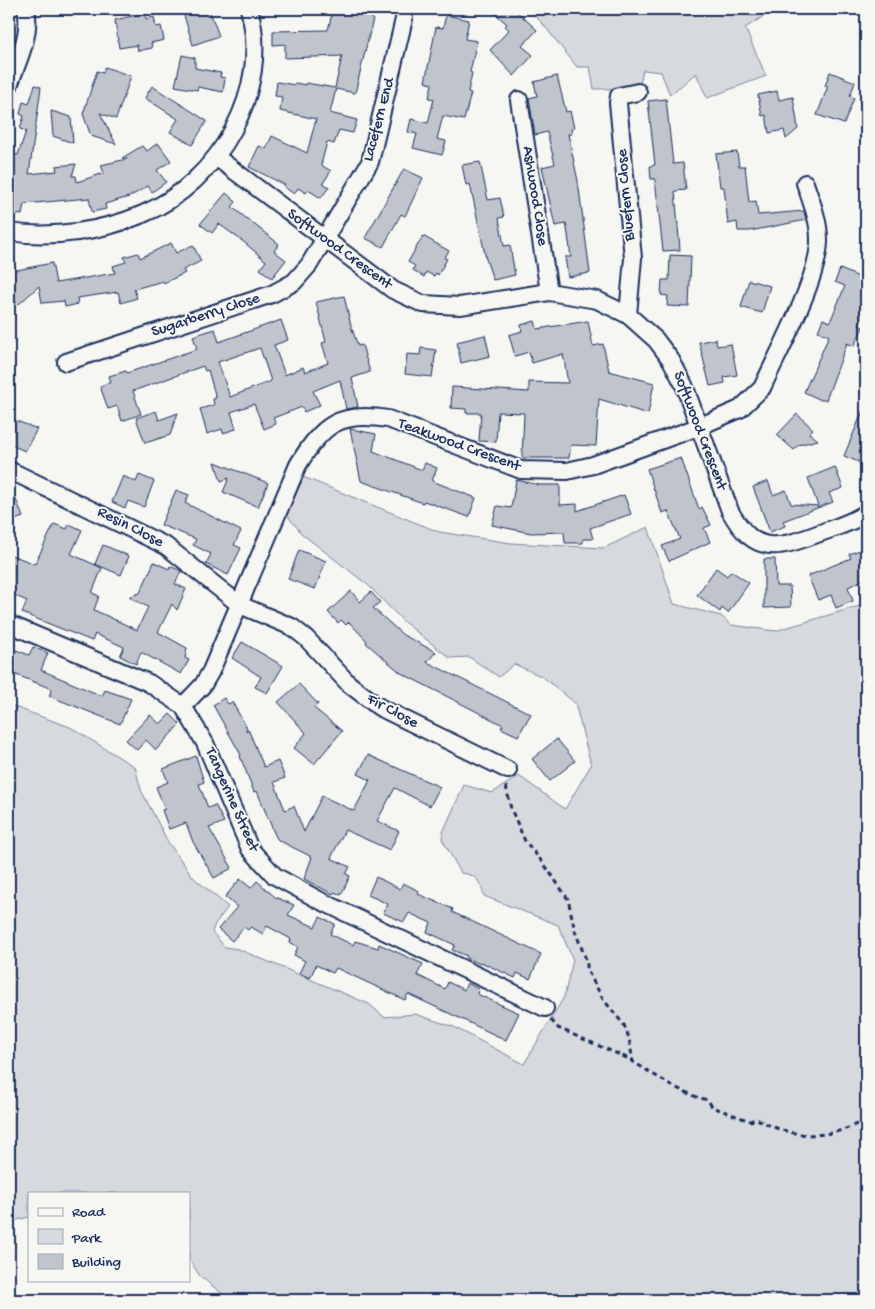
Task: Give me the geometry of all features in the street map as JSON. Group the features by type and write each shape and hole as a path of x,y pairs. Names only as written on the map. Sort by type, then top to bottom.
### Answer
{"street":[{"path":"9,86 22,50 28,23 26,9"},
{"path":"9,232 26,235 89,230 144,214 172,199 216,157 238,122 253,72 255,55 252,20 249,9"},
{"name":"Lacefern End","path":"325,240 370,162 404,19"},
{"name":"Bluefern Close","path":"628,315 633,258 618,103 619,96 638,92"},
{"name":"Ashwood Close","path":"518,100 549,292"},
{"name":"Softwood Crescent","path":"216,157 393,290 423,304 460,306 549,292 597,300 628,315 656,340 671,360 684,385 730,511 742,531 755,542 770,547 797,542 857,519 866,513"},
{"name":"Teakwood Crescent","path":"183,706 202,685 211,671 298,465 313,441 326,429 341,421 352,417 368,416 388,419 521,470 543,472 567,471 593,465 698,427 740,409 762,388 807,288 819,250 818,226 805,183"},
{"name":"Sugarberry Close","path":"66,362 279,291 294,282 325,240"},
{"name":"Resin Close","path":"9,470 156,539 240,604"},
{"name":"Fir Close","path":"240,604 292,627 318,649 349,684 379,707 502,767"},
{"name":"Tangerine Street","path":"9,624 149,683 183,706 205,743 250,849 275,876 318,900 545,1008"}],"path":[{"path":"502,767 500,780 508,788 511,809 525,841 544,864 568,900 574,931 583,950 592,983 624,1025 629,1038 633,1063"},
{"path":"545,1008 558,1028 626,1058 672,1086 708,1100 712,1107 750,1121 756,1119 764,1121 773,1127 818,1136 841,1132 862,1122 866,1123"}],"green space":[{"path":"528,9 775,9 745,28 766,76 707,98 696,73 670,95 661,72 643,70 639,88 594,89 590,67 577,67 543,24"},
{"path":"303,477 439,532 511,543 604,548 648,527 674,604 721,616 731,625 775,631 866,604 866,1300 230,1300 200,1276 190,1261 190,1192 28,1192 28,1217 9,1222 9,705 70,727 135,767 141,790 168,842 193,877 228,907 215,924 212,932 225,947 238,949 369,1004 384,1017 415,1014 454,1027 524,1064 564,997 573,960 558,925 484,896 481,886 474,877 461,873 442,839 443,832 464,785 492,793 519,776 565,809 591,765 575,703 543,677 514,664 499,677 469,657 450,658 404,622 369,586 302,534 287,515"}],"building":[{"path":"182,9 209,9 219,36 193,45"},
{"path":"333,9 347,9 367,13 373,19 355,93 336,89 330,113 357,120 353,133 339,130 334,144 327,142 321,165 331,171 323,183 329,187 321,198 308,190 306,193 298,188 294,194 284,187 285,185 249,167 259,146 266,149 272,136 307,153 316,119 280,111 282,97 275,96 277,82 295,85 295,83 306,85 306,83 335,88 342,56 285,58 285,44 273,45 273,31 328,30"},
{"path":"490,9 514,9 537,30 522,46 533,55 514,76 490,50 509,30 505,26 507,24"},
{"path":"145,13 146,19 154,17 156,27 161,26 164,40 151,43 152,48 138,51 137,45 119,48 115,20"},
{"path":"446,15 469,20 465,39 477,41 470,72 472,73 468,92 471,93 464,120 443,116 437,139 446,141 442,155 413,148 417,134 408,132 411,119 428,123 434,99 429,98 432,84 425,82 436,27 443,28"},
{"path":"182,55 195,58 195,68 221,73 220,77 225,78 223,92 198,87 197,90 175,86"},
{"path":"105,67 131,76 116,119 100,113 116,144 91,136 83,114 97,71 103,73"},
{"path":"830,72 855,82 850,96 854,98 844,124 817,115 828,86 825,86"},
{"path":"557,76 566,112 570,111 574,128 571,129 572,134 568,134 578,181 590,273 568,277 565,257 571,257 567,228 566,224 555,226 542,167 555,164 547,132 535,135 529,98 537,96 534,82"},
{"path":"35,85 41,87 29,174 57,171 56,166 76,164 72,176 76,176 77,182 104,173 101,165 127,159 122,158 142,146 147,151 158,143 171,161 157,170 166,182 152,192 148,186 129,197 105,204 106,209 92,212 89,198 24,204 22,215 9,213 9,154 18,155 26,131 20,129 24,116 20,114 23,102 29,104"},
{"path":"152,86 207,121 192,145 170,132 178,119 145,98"},
{"path":"777,91 779,100 793,97 798,129 786,139 784,130 769,133 766,115 762,116 758,95"},
{"path":"666,99 673,164 683,163 686,190 675,191 680,250 663,251 655,179 651,179 650,166 655,165 648,101"},
{"path":"51,111 71,117 73,143 53,136"},
{"path":"737,152 739,166 745,166 749,202 756,201 758,215 804,211 806,220 750,231 738,231 737,222 728,224 724,187 720,187 716,154"},
{"path":"480,162 488,200 500,198 504,217 499,218 504,246 510,245 515,275 493,280 486,259 470,184 466,185 462,165"},
{"path":"404,169 423,178 405,216 401,214 383,247 365,238"},
{"path":"226,193 236,202 232,207 279,244 274,251 286,260 272,278 260,269 266,261 245,243 219,224 212,233 200,224"},
{"path":"423,236 449,251 444,258 447,259 438,275 436,273 434,276 426,272 424,277 413,270 415,266 408,262"},
{"path":"171,243 176,253 193,245 201,261 183,270 185,273 164,283 163,281 134,289 137,298 121,303 118,292 77,298 78,304 65,307 64,301 42,303 39,286 19,304 17,302 9,310 9,261 17,270 52,263 56,283 115,273 113,266 126,262 124,257 138,253 140,258"},
{"path":"670,255 691,256 689,307 667,306 668,296 661,295 662,280 669,280"},
{"path":"840,269 866,280 866,309 859,325 863,327 854,346 847,343 826,400 821,400 804,392 829,336 818,331 823,319 830,322 845,286 835,282"},
{"path":"749,280 770,286 762,313 741,307"},
{"path":"344,296 351,326 358,346 362,345 370,372 352,378 358,407 346,409 340,380 313,391 320,405 304,412 302,407 273,418 276,424 264,429 254,404 231,412 236,429 223,433 222,429 207,434 200,409 214,405 213,399 216,398 208,370 205,371 203,366 133,391 141,414 122,421 117,406 108,409 100,386 111,382 109,376 126,371 127,373 197,349 193,336 215,329 219,342 281,320 288,340 274,345 285,375 303,367 305,372 328,363 322,343 326,342 316,302","holes":["260,348 271,381 230,397 218,362"]},
{"path":"535,321 537,329 588,321 593,346 603,344 609,371 654,383 648,414 599,399 596,446 571,445 569,458 522,458 524,413 498,412 496,442 479,441 481,413 466,413 466,409 451,408 452,387 529,392 529,382 568,383 563,354 532,363 529,352 515,356 509,335 522,331 521,325"},
{"path":"485,335 490,356 461,363 457,342"},
{"path":"716,339 717,346 731,344 737,375 724,377 725,383 710,386 699,342"},
{"path":"421,348 436,350 432,377 405,374 407,354 420,355"},
{"path":"866,403 866,451 861,463 844,456"},
{"path":"156,411 159,420 178,413 170,435 145,443 136,418"},
{"path":"797,414 813,429 809,433 818,440 798,445 794,450 777,435"},
{"path":"9,418 37,429 25,451 9,444"},
{"path":"350,429 376,434 373,451 422,470 425,463 437,468 432,481 476,498 469,517 361,481"},
{"path":"681,458 699,509 702,507 711,525 704,528 710,542 669,561 662,546 680,539 668,511 662,513 647,469"},
{"path":"215,462 268,483 258,507 223,492 229,478 221,481"},
{"path":"835,467 843,488 829,493 833,502 783,521 785,526 770,532 753,487 768,481 773,495 786,490 791,504 818,506 808,478"},
{"path":"139,475 154,481 144,507 128,501 125,508 112,502 123,476 136,482"},
{"path":"516,480 540,485 560,485 560,505 577,504 577,511 624,495 631,514 590,528 593,539 583,539 583,543 565,543 564,532 531,533 492,525 497,506 511,508"},
{"path":"9,482 23,517 9,522"},
{"path":"176,490 189,495 185,503 241,531 234,545 241,548 228,575 206,564 211,554 193,545 196,539 161,525"},
{"path":"54,524 67,529 69,524 82,530 71,554 102,568 92,593 99,596 94,610 137,630 148,607 129,597 140,593 154,562 169,569 170,566 181,571 175,584 186,589 177,610 172,604 158,632 187,648 185,658 189,660 181,674 141,652 136,664 120,656 124,647 95,634 92,641 22,613 27,601 9,593 9,554 35,564"},
{"path":"103,545 129,556 121,575 95,564"},
{"path":"863,549 866,556 866,579 848,587 853,601 836,608 831,595 818,600 808,576 851,558 849,554"},
{"path":"299,550 326,561 315,589 288,579"},
{"path":"764,559 775,559 776,586 790,586 791,607 764,608"},
{"path":"716,568 727,576 731,571 749,583 728,613 722,608 720,612 697,595"},
{"path":"351,591 360,602 371,592 380,602 373,608 403,635 436,652 427,662 531,714 518,736 501,728 503,725 401,673 366,643 367,641 349,622 346,625 341,620 338,623 328,612"},
{"path":"242,642 283,666 267,693 255,687 261,677 232,658"},
{"path":"33,647 48,653 41,670 102,696 105,690 131,699 120,724 49,696 52,689 9,672 16,650 29,655"},
{"path":"299,684 318,704 314,708 342,731 314,764 294,748 306,733 278,702"},
{"path":"224,698 228,704 232,702 247,728 245,732 248,729 264,767 278,761 285,778 274,782 285,810 294,806 304,832 322,796 354,811 370,780 358,774 368,755 440,787 430,806 395,788 377,821 399,831 390,850 345,830 331,858 350,867 346,874 350,876 341,895 334,892 333,894 304,879 312,857 278,840 275,835 257,791 254,792 241,755 213,705"},
{"path":"170,714 180,724 156,750 146,740 137,750 126,740 150,715 160,724"},
{"path":"557,739 575,761 550,781 532,759"},
{"path":"196,756 204,782 199,784 208,808 215,805 224,822 209,828 232,868 214,878 193,842 186,823 169,829 162,810 165,809 156,787 168,782 163,769"},
{"path":"376,877 400,889 403,883 419,891 418,894 453,909 452,912 541,954 530,979 517,973 515,978 481,962 480,964 466,958 467,956 452,950 455,945 427,932 431,923 409,913 404,922 383,913 388,904 368,895"},
{"path":"240,879 251,888 257,881 275,897 294,905 288,915 315,927 320,917 335,924 330,934 353,945 355,941 378,948 379,944 423,964 417,975 445,989 448,982 464,990 467,983 479,989 477,994 519,1013 506,1040 408,994 405,1000 336,968 333,973 316,965 310,978 299,973 305,961 294,955 298,947 290,942 291,939 267,926 263,934 251,927 248,930 244,927 232,941 218,929 237,907 225,897"}]}
